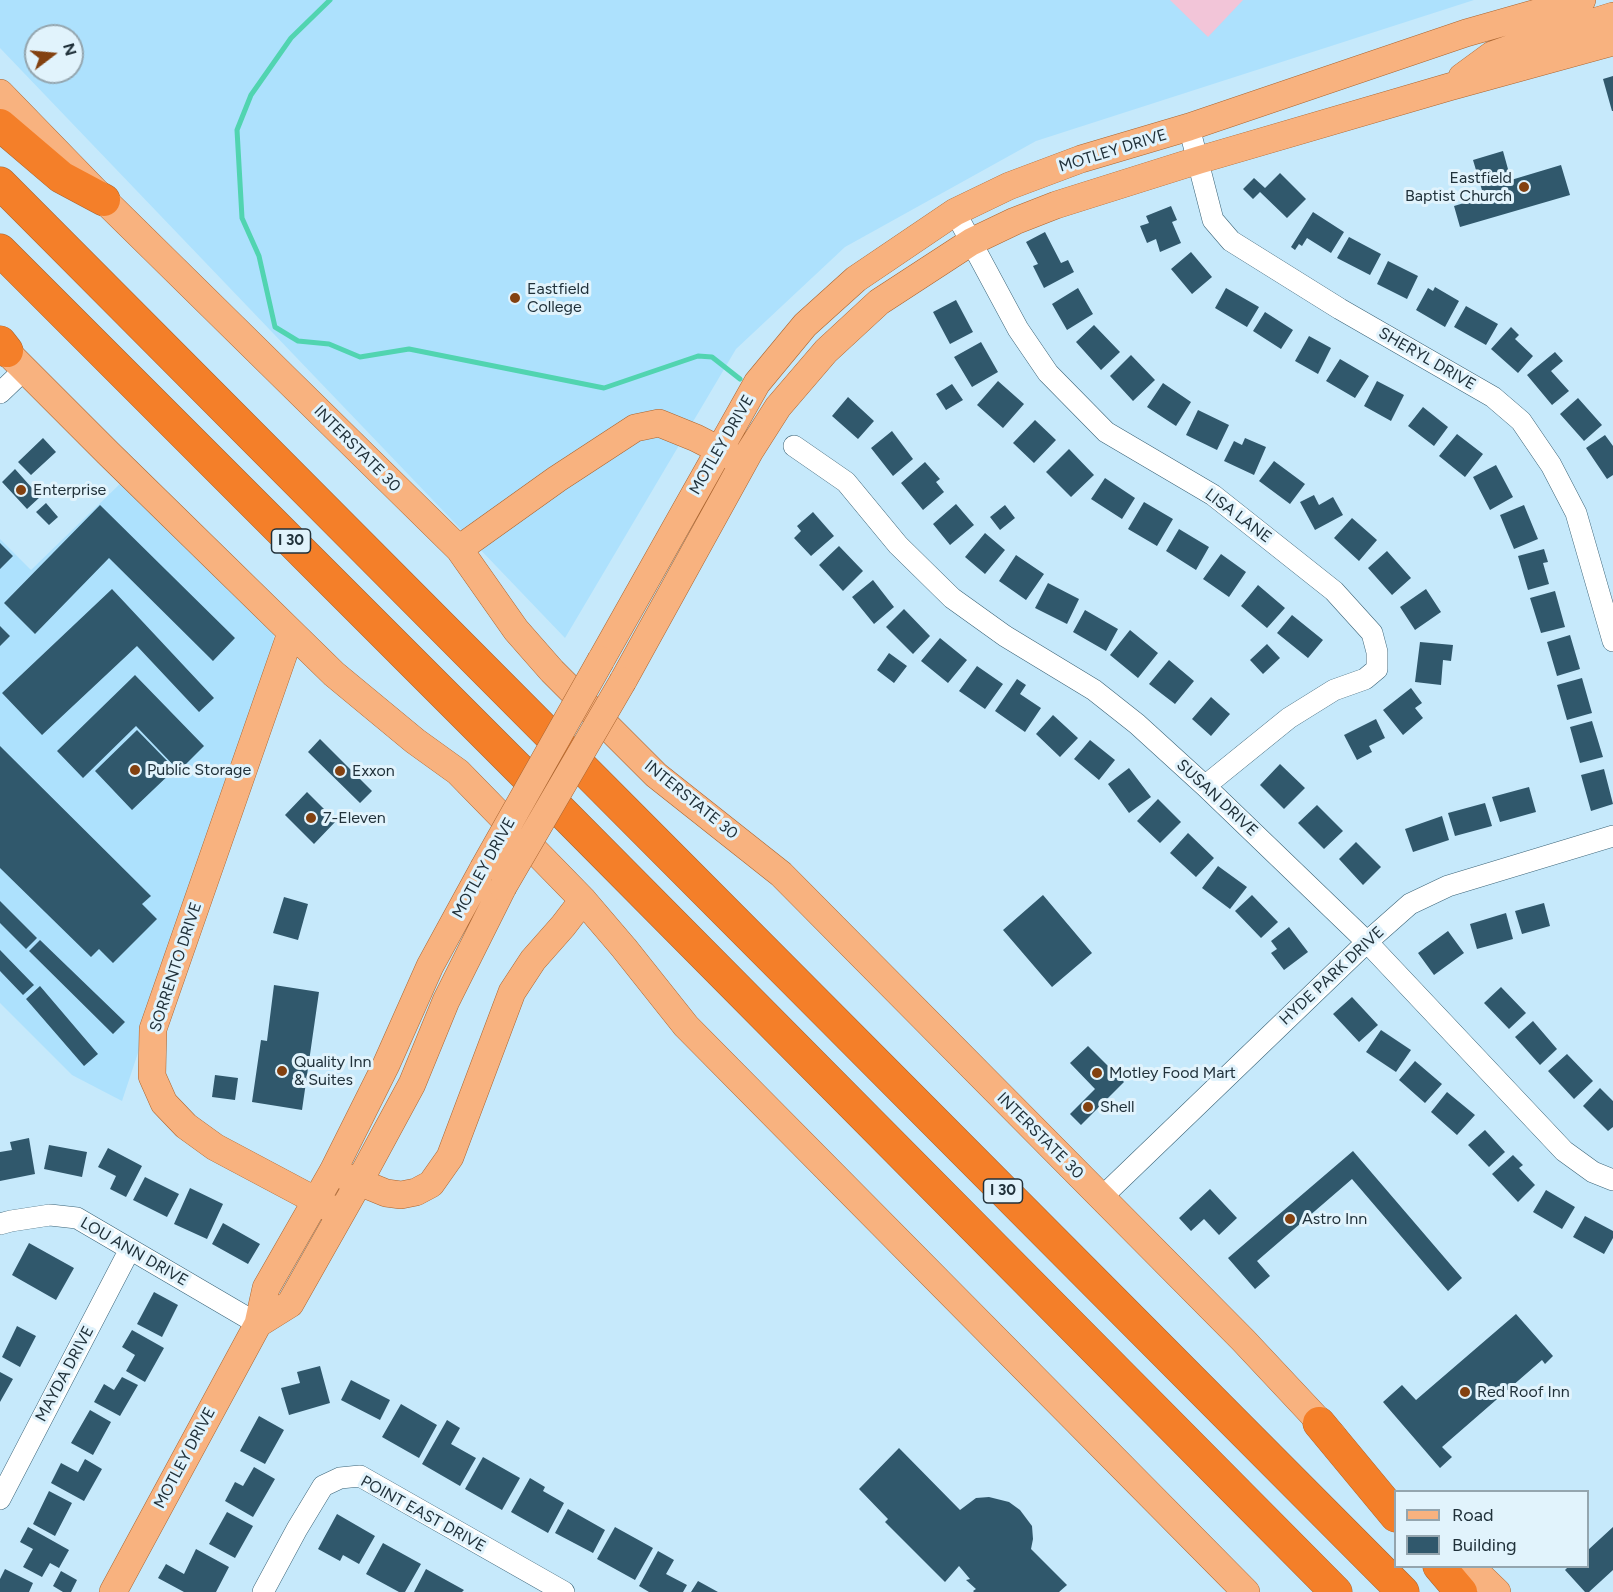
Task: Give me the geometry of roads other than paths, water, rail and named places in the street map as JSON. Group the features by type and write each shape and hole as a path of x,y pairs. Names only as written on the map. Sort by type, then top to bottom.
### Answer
{"highway":[{"path":"0,125 61,177 104,200"},
{"name":"I 30","path":"0,183 1404,1592"},
{"name":"I 30","path":"0,250 1336,1592"},
{"path":"1319,1423 1394,1515"},
{"path":"1441,1568 1461,1592"}],"main road":[{"name":"MOTLEY DRIVE","path":"113,1592 258,1324 266,1288 333,1171 386,1065 430,966 483,868 757,383 805,325 856,279 955,212 1009,186 1081,159 1189,127 1466,33 1582,0"},
{"path":"1449,87 1492,55 1613,16"},
{"name":"MOTLEY DRIVE","path":"258,1324 290,1304 412,1084 446,1000 503,888 623,681 744,463 778,407 826,351 879,302 971,242 1015,221 1056,205 1199,160 1613,42"},
{"name":"INTERSTATE 30","path":"0,93 104,200 459,549 516,630 552,671 656,775 781,874 1243,1341 1319,1423 1394,1493"},
{"path":"8,352 336,676 415,741 458,772 583,900 686,1026 1246,1592"},
{"path":"459,549 590,456 635,428 658,423 744,463"},
{"name":"SORRENTO DRIVE","path":"291,633 153,1029 152,1076 164,1103 186,1126 215,1147 341,1214"},
{"path":"333,1171 386,1192 401,1195 416,1192 431,1184 450,1157 512,992 533,960 563,927 583,900"},
{"path":"1472,1568 1497,1592"}],"street":[{"name":"SHERYL DRIVE","path":"1189,127 1213,220 1231,242 1340,309 1493,397 1521,421 1551,465 1576,513 1613,642"},
{"name":"LISA LANE","path":"955,212 1018,329 1048,373 1106,432 1214,495 1334,591 1372,633 1377,652 1377,669 1365,679 1334,690 1289,718 1205,786"},
{"path":"0,393 8,352"},
{"name":"SUSAN DRIVE","path":"794,446 846,482 898,545 952,598 1005,636 1094,690 1137,724 1367,942 1564,1151 1593,1172 1613,1180"},
{"name":"HYDE PARK DRIVE","path":"1101,1197 1367,942 1410,904 1448,886 1613,836"},
{"name":"LOU ANN DRIVE","path":"0,1224 50,1215 77,1218 258,1324"},
{"name":"MAYDA DRIVE","path":"0,1498 130,1249"},
{"name":"POINT EAST DRIVE","path":"263,1592 297,1528 323,1486 340,1478 360,1476 564,1592"}],"waterway":[{"path":"330,0 291,38 251,95 237,130 242,218 259,256 275,327 298,341 329,344 360,357 409,349 604,388 698,356 712,357 740,379"}],"place":[{"name":"Eastfield Baptist Church","path":"1524,187"},
{"name":"Eastfield College","path":"515,298"},
{"name":"Enterprise","path":"21,490"},
{"name":"Public Storage","path":"135,770"},
{"name":"Exxon","path":"340,771"},
{"name":"7-Eleven","path":"311,818"},
{"name":"Quality Inn & Suites","path":"282,1071"},
{"name":"Motley Food Mart","path":"1097,1073"},
{"name":"Shell","path":"1088,1107"},
{"name":"Astro Inn","path":"1290,1219"},
{"name":"Red Roof Inn","path":"1465,1392"}]}
